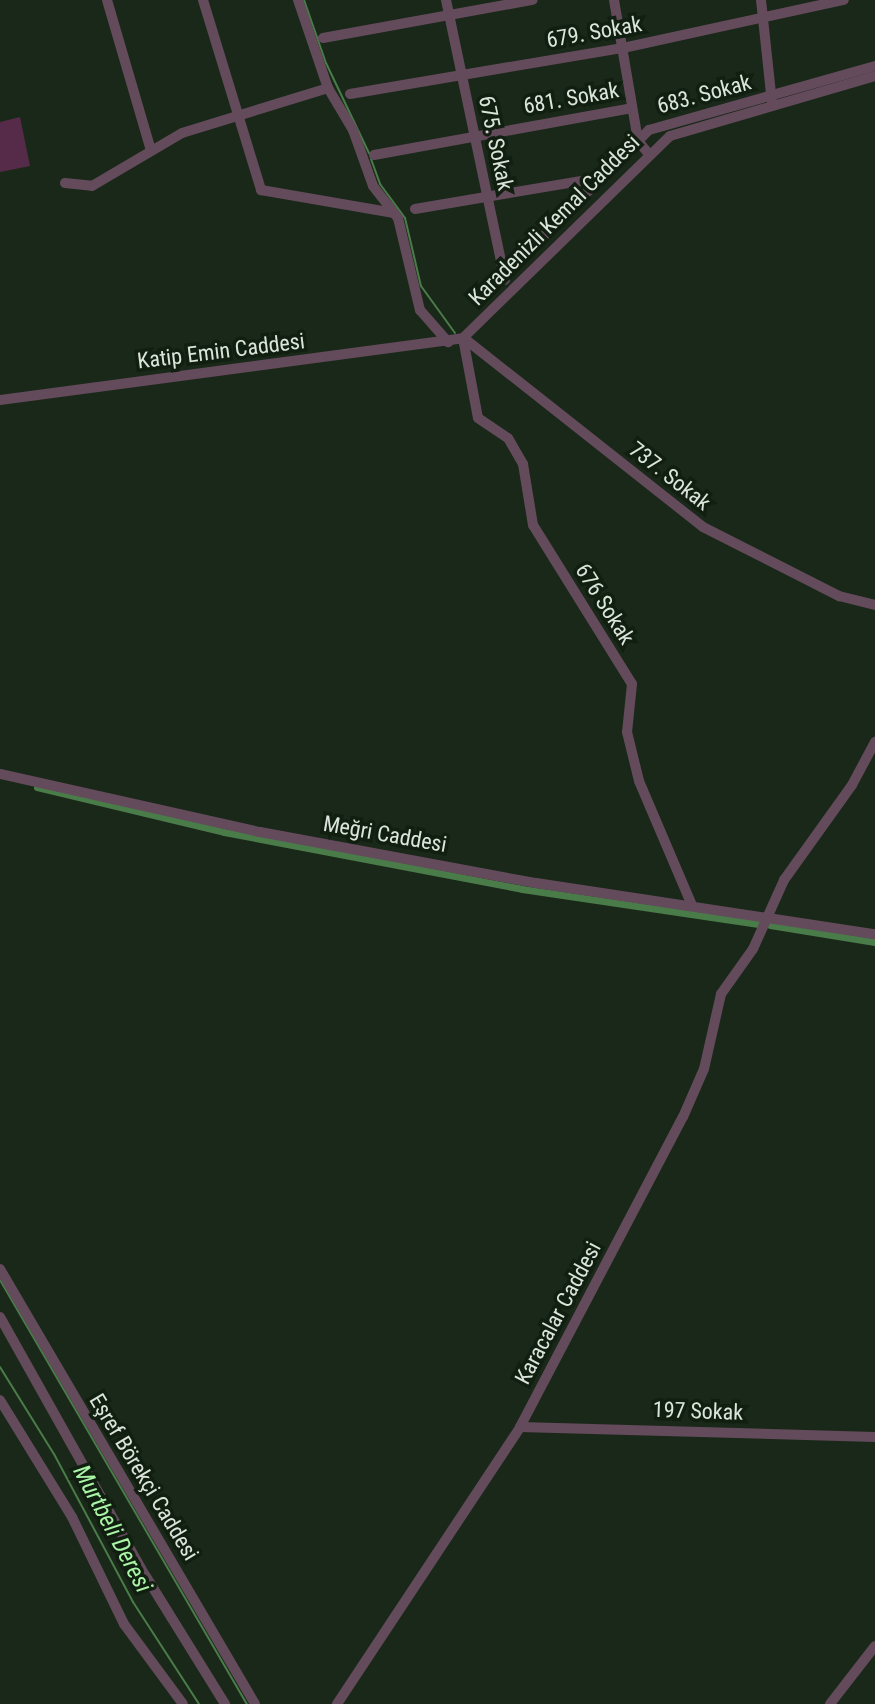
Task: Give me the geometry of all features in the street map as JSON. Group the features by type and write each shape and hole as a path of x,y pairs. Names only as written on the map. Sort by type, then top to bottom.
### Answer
{"street":[{"path":"107,0 151,150"},
{"path":"203,0 237,115 266,193 394,213"},
{"path":"298,0 328,88 353,130 373,186 394,213"},
{"name":"675. Sokak","path":"446,0 507,294"},
{"path":"323,38 533,0"},
{"path":"614,0 638,141 648,153"},
{"path":"761,0 772,100"},
{"name":"679. Sokak","path":"350,94 623,48 844,0"},
{"name":"683. Sokak","path":"504,276 638,141 667,123 772,100 875,66"},
{"name":"Karadenizli Kemal Caddesi","path":"457,340 648,153 670,136 772,100 875,76"},
{"path":"65,183 92,186 151,150 237,115 328,88"},
{"name":"681. Sokak","path":"374,155 632,108"},
{"path":"415,209 605,177"},
{"name":"737. Sokak","path":"394,213 420,310 703,527 839,596 875,605"},
{"name":"Katip Emin Caddesi","path":"0,400 457,340"},
{"name":"676 Sokak","path":"457,340 478,418 508,438 523,464 533,525 632,684 627,732 639,781 692,905"},
{"name":"Karacalar Caddesi","path":"337,1704 520,1427 683,1117 704,1069 721,994 738,977 784,880 852,785 875,742"},
{"name":"Meğri Caddesi","path":"0,774 260,832 536,883 875,934"},
{"name":"Eşref Börekçi Caddesi","path":"0,1269 255,1704"},
{"path":"0,1317 145,1575 225,1704"},
{"path":"0,1400 72,1517 124,1624 183,1704"},
{"name":"197 Sokak","path":"520,1427 875,1437"},
{"path":"830,1704 875,1646"}],"shaded area":[{"path":"20,117 30,166 0,172 0,122"}],"waterway":[{"path":"304,0 326,63 369,153"},
{"path":"371,159 380,184 405,218 421,286 455,333"},
{"path":"37,787 224,832 522,889 758,924"},
{"path":"770,925 875,942"},
{"path":"0,1280 247,1704"},
{"name":"Murtbeli Deresi","path":"0,1367 54,1454 133,1602 199,1704"}]}
